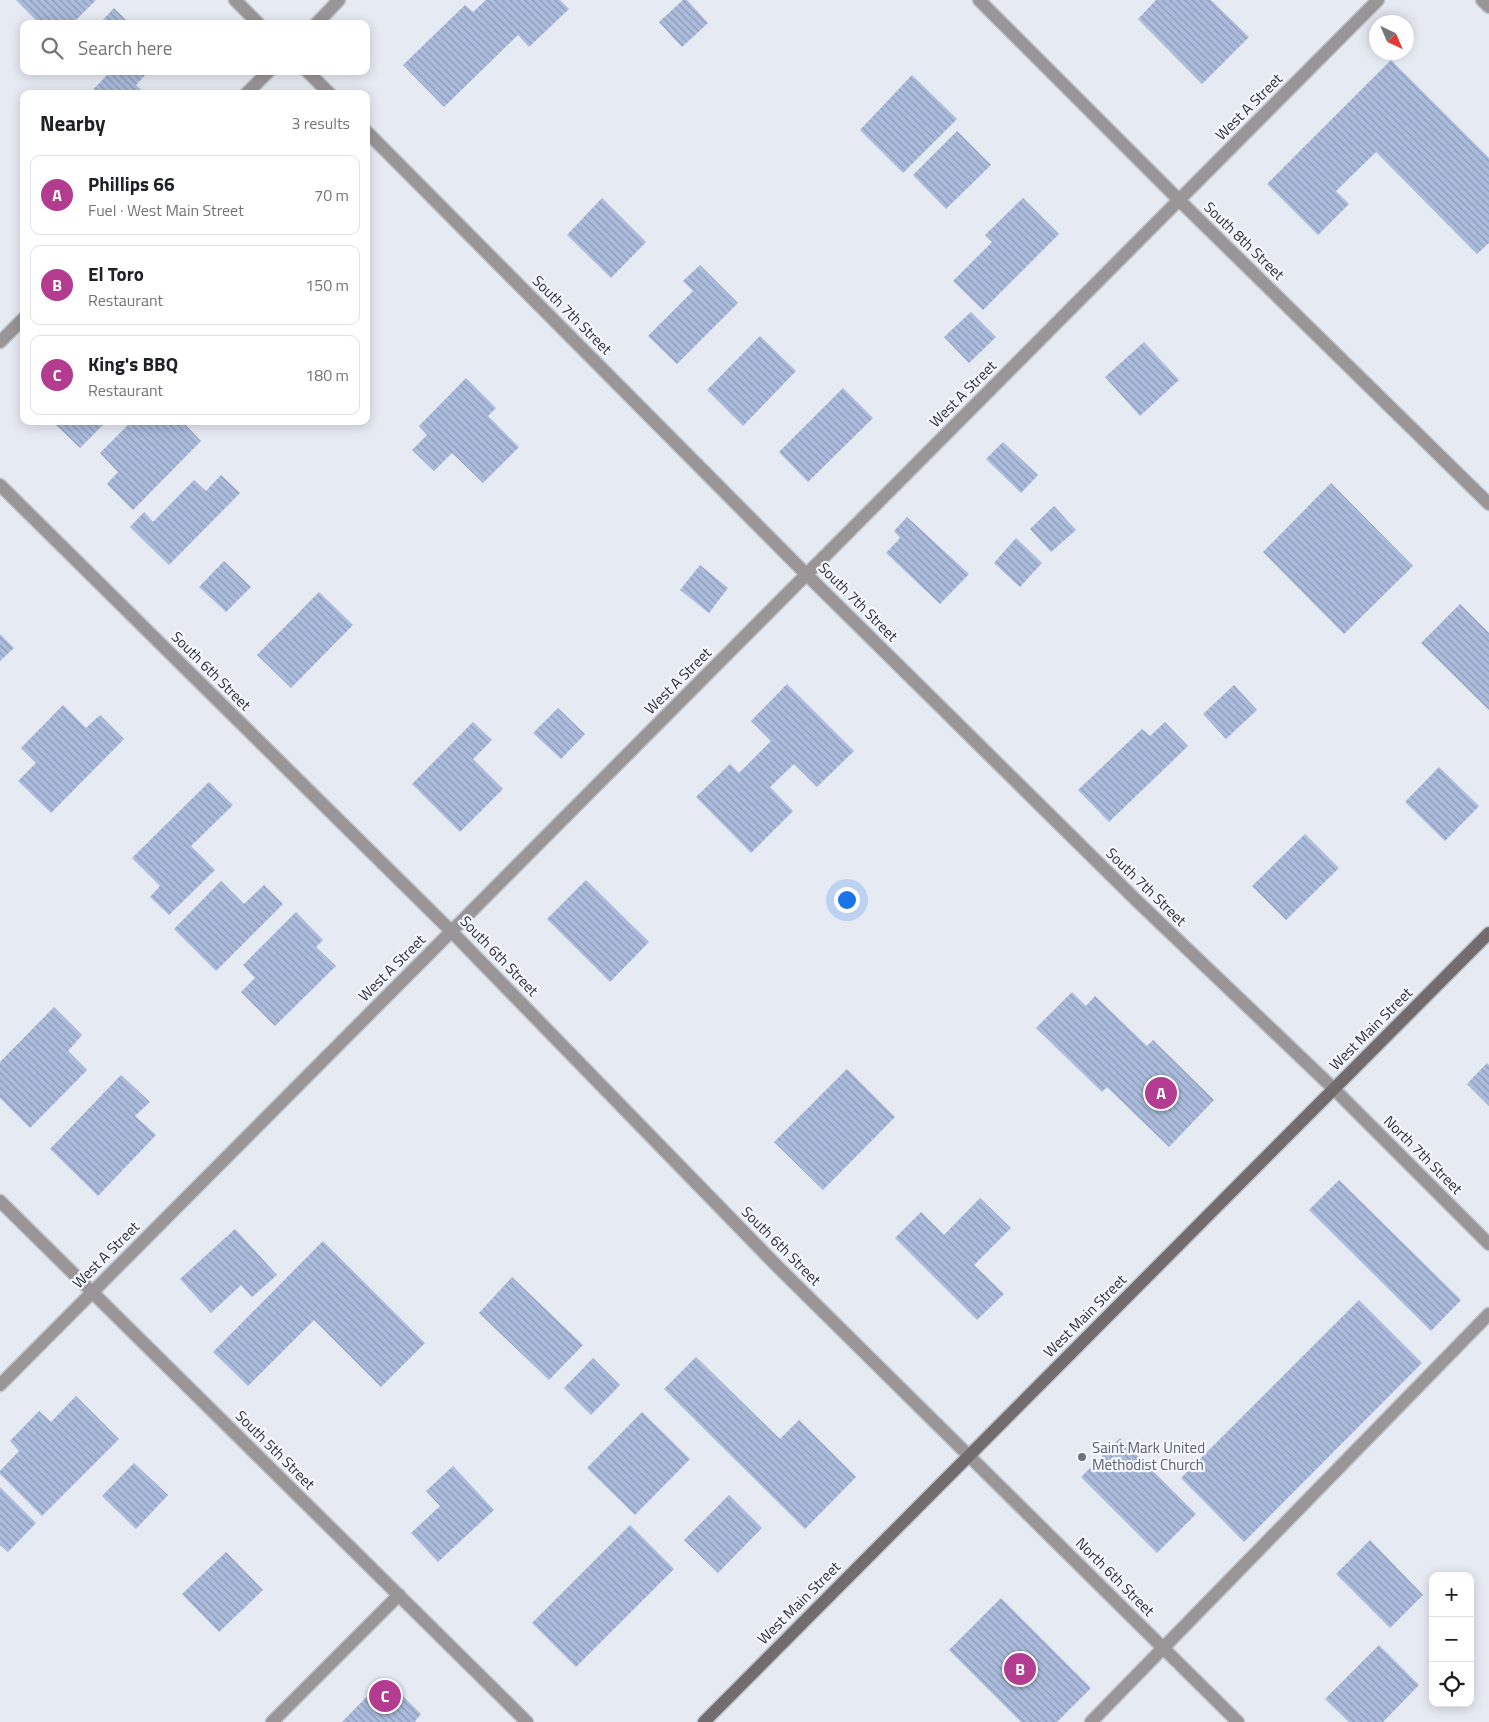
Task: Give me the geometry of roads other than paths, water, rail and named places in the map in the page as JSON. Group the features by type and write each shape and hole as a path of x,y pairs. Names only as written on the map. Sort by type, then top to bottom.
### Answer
{"main road":[{"name":"West Main Street","path":"704,1722 1489,933"}],"street":[{"path":"235,0 255,20"},
{"path":"320,20 339,0"},
{"name":"South 8th Street","path":"979,0 1179,200 1489,504"},
{"name":"West A Street","path":"0,1385 1378,0"},
{"path":"1482,0 1489,7"},
{"path":"250,90 265,75"},
{"path":"311,75 326,90"},
{"name":"South 7th Street","path":"370,135 807,575 1136,900 1334,1089"},
{"path":"0,342 20,322"},
{"name":"South 6th Street","path":"0,485 451,931 777,1266 969,1456"},
{"name":"North 7th Street","path":"1334,1089 1489,1244"},
{"name":"South 5th Street","path":"0,1201 527,1722"},
{"path":"1091,1722 1489,1314"},
{"name":"North 6th Street","path":"969,1456 1238,1722"},
{"path":"272,1722 399,1595"}],"place":[{"name":"Phillips 66","path":"1161,1093"},
{"name":"Saint Mark United Methodist Church","path":"1082,1457"},
{"name":"El Toro","path":"1020,1669"},
{"name":"King's BBQ","path":"385,1696"}]}
